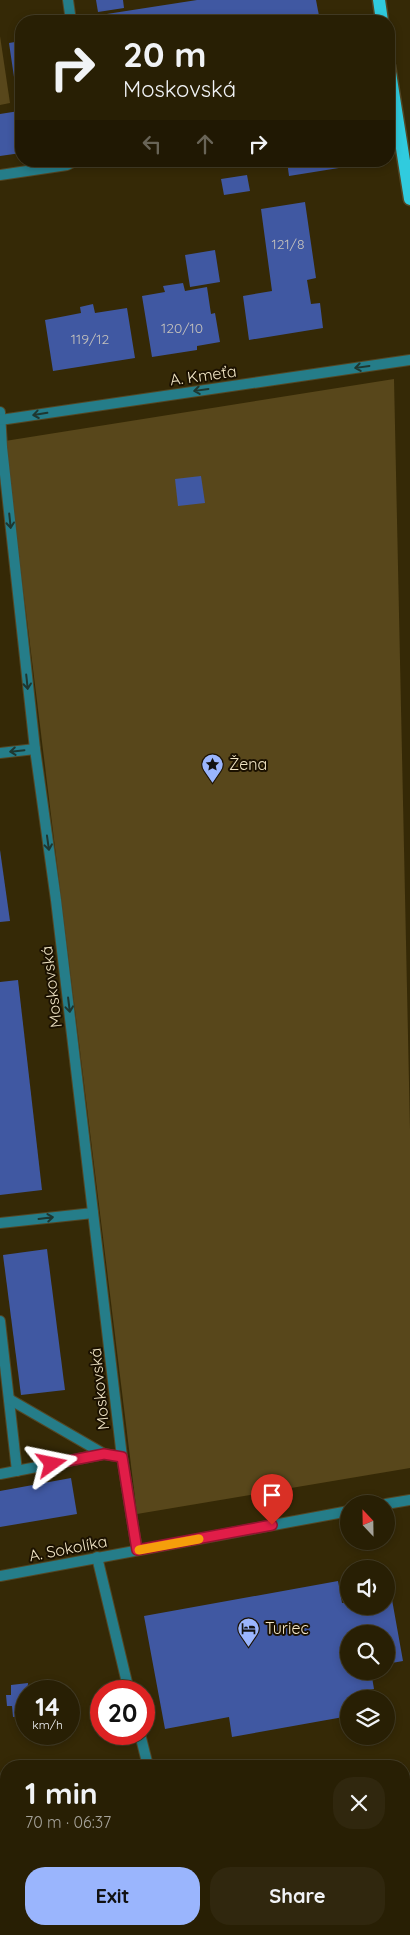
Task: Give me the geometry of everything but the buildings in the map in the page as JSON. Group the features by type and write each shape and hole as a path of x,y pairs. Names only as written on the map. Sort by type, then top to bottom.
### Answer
{"main road":[{"path":"378,0 381,15"},
{"path":"395,120 410,199"}],"street":[{"path":"68,0 70,15"},
{"path":"0,176 55,167"},
{"name":"A. Kmeťa","path":"0,420 410,360"},
{"name":"Moskovská","path":"0,412 35,749 57,909 122,1457 137,1550"},
{"path":"0,753 35,749"},
{"path":"0,1224 93,1213"},
{"path":"0,1321 18,1471"},
{"path":"9,1398 104,1454"},
{"path":"0,1474 104,1454 122,1457"},
{"path":"395,1502 410,1500"},
{"name":"A. Sokolíka","path":"0,1576 340,1513"},
{"path":"97,1557 104,1596 126,1680"},
{"path":"143,1745 146,1760"}],"shaded area":[{"path":"0,36 10,103 0,105"},
{"path":"394,379 410,1130 410,1468 137,1514 5,441"}],"slow traffic":[{"path":"139,1550 199,1539"}],"place":[{"name":"Žena","path":"213,783"},
{"name":"Turiec","path":"249,1647"}],"route":[{"path":"52,1464 104,1454 122,1457 137,1550 272,1525"}]}
